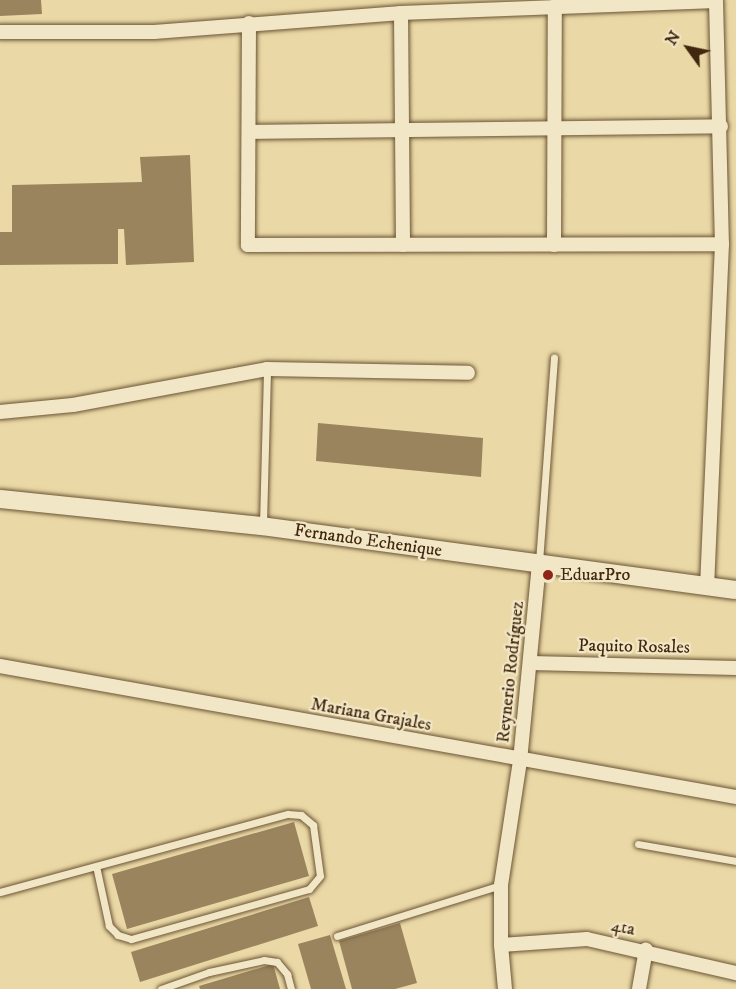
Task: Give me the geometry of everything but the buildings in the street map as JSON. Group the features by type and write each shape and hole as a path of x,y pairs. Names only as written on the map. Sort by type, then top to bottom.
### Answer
{"street":[{"path":"0,32 154,32 249,22 401,13 716,1 721,126 722,244 707,586"},
{"path":"554,245 555,6"},
{"path":"401,13 403,245"},
{"path":"249,22 248,245 722,244"},
{"path":"250,132 721,126"},
{"path":"0,412 73,405 267,369 468,373"},
{"name":"Fernando Echenique","path":"0,499 262,526 736,590"},
{"name":"Reynerio Rodríguez","path":"505,989 501,945 501,885 520,761 539,564"},
{"name":"Paquito Rosales","path":"531,663 736,668"},
{"name":"Mariana Grajales","path":"0,666 520,761 736,797"},
{"name":"4ta","path":"501,945 587,939 646,950 736,973"},
{"path":"639,989 646,950"}],"lane":[{"name":"Reynerio Rodríguez","path":"539,564 554,358"},
{"path":"262,526 267,369"},
{"path":"0,892 96,866 288,814 302,816 313,825 320,876 309,889 131,939 118,935 109,926 96,866"},
{"path":"638,844 736,861"},
{"path":"337,936 501,885"},
{"path":"161,989 181,986 209,972 264,960 277,962 287,974 291,989"}],"place":[{"name":"EduarPro","path":"548,575"}]}
